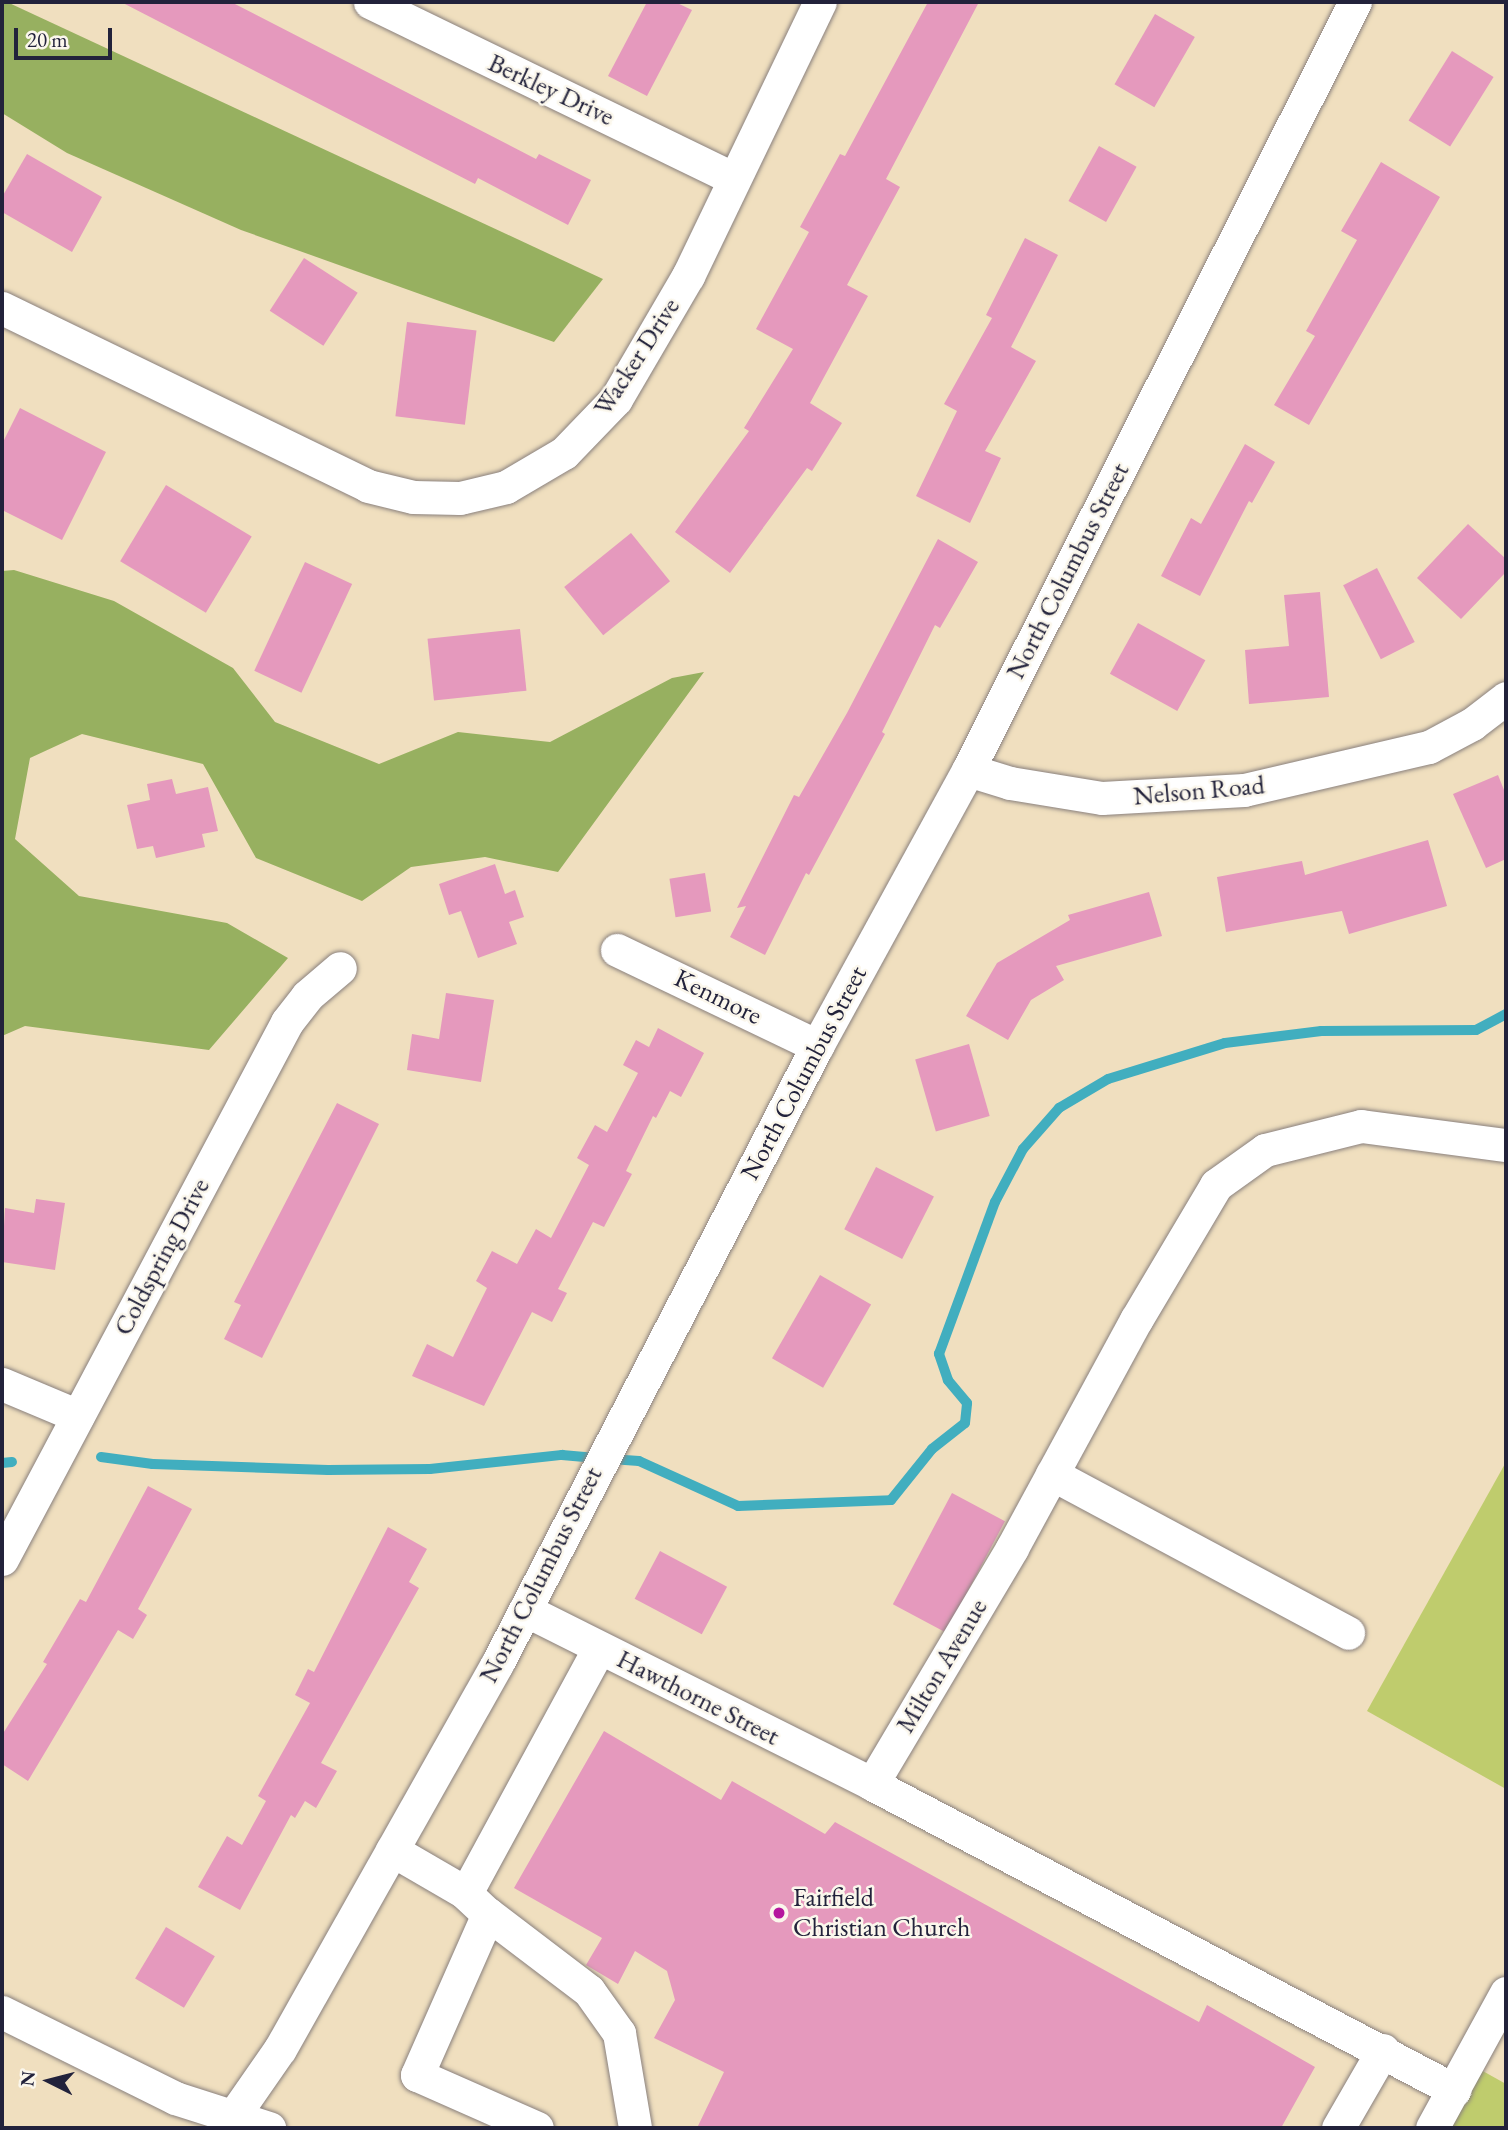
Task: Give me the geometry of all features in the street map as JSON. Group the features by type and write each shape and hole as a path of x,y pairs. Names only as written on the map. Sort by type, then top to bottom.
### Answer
{"street":[{"name":"Berkley Drive","path":"370,2 733,178"},
{"name":"Wacker Drive","path":"2,308 368,486 413,498 460,498 506,487 548,464 585,434 616,399 682,287 820,2"},
{"name":"North Columbus Street","path":"229,2122 280,2049 525,1610 614,1433 817,1046 968,769 1355,2"},
{"name":"Nelson Road","path":"968,769 1055,792 1149,799 1244,790 1429,747 1472,724 1506,698"},
{"name":"Kenmore","path":"617,950 817,1046"},
{"name":"Coldspring Drive","path":"2,1559 287,1022 307,996 340,968"},
{"name":"Milton Avenue","path":"872,1784 1012,1548 1136,1320 1216,1185 1265,1150 1361,1126 1506,1145"},
{"path":"2,1384 78,1416"},
{"path":"1052,1474 1348,1633"},
{"name":"Hawthorne Street","path":"525,1610 872,1784 1383,2050 1454,2090"},
{"path":"537,2128 417,2075 476,1903 599,1648"},
{"path":"392,1850 476,1903 589,1991 620,2033 635,2128"},
{"path":"1432,2128 1506,1993"},
{"path":"2,2012 229,2122 269,2128"},
{"path":"1338,2128 1383,2050"}],"green space":[{"path":"2,2 603,279 554,342 241,230 67,153 2,113"},
{"path":"14,570 114,601 233,668 275,722 379,764 458,732 550,742 672,678 704,672 558,872 485,857 411,867 362,901 256,858 203,764 82,734 30,758 15,839 79,896 227,923 288,958 209,1050 25,1026 2,1036 2,571"},
{"path":"1506,1462 1506,1789 1367,1711"},
{"path":"1481,2070 1506,2084 1506,2128 1449,2128"}],"building":[{"path":"121,2 231,2 536,159 539,154 591,180 568,225 478,178 475,184"},
{"path":"647,2 675,2 692,10 647,96 608,76"},
{"path":"928,2 979,2 886,179 900,187 847,285 868,296 810,403 842,423 812,471 807,468 730,573 675,532 749,431 744,428 793,349 756,329 809,232 800,227 840,154 845,156"},
{"path":"1155,14 1195,37 1154,107 1114,84"},
{"path":"1452,51 1494,77 1450,147 1409,121"},
{"path":"1099,146 1137,167 1106,222 1068,201"},
{"path":"27,154 102,197 72,252 2,212 2,197"},
{"path":"1381,162 1440,197 1309,425 1274,405 1315,336 1306,331 1357,240 1341,231"},
{"path":"1025,238 1058,255 1011,347 1036,361 985,451 1001,458 970,523 916,496 957,411 944,404 992,318 986,315"},
{"path":"304,258 358,293 323,346 270,311"},
{"path":"407,322 476,331 465,425 395,416"},
{"path":"20,408 106,452 62,540 2,510 2,444"},
{"path":"1245,444 1275,462 1252,503 1249,501 1200,596 1161,576 1191,518 1201,524"},
{"path":"166,485 252,537 206,613 120,561"},
{"path":"1468,524 1506,559 1506,572 1461,619 1417,578"},
{"path":"631,533 670,581 603,635 564,587"},
{"path":"938,539 978,562 940,628 935,625 882,732 885,734 809,875 806,873 765,955 730,937 746,906 737,908 794,795 799,797 847,713"},
{"path":"305,562 352,584 301,693 254,671"},
{"path":"1377,568 1415,642 1381,659 1343,585"},
{"path":"1320,592 1329,697 1249,704 1245,650 1289,646 1284,595"},
{"path":"1138,623 1205,660 1177,711 1110,674"},
{"path":"520,629 526,691 434,700 428,639"},
{"path":"1498,775 1506,795 1506,859 1486,868 1453,794"},
{"path":"172,779 176,794 208,787 218,831 202,834 205,847 156,858 153,846 137,849 127,805 150,800 147,784"},
{"path":"1428,840 1447,906 1349,934 1342,911 1226,932 1217,877 1302,861 1305,875"},
{"path":"495,864 505,894 515,890 524,917 509,922 517,944 478,958 461,911 449,915 439,884"},
{"path":"705,873 711,912 676,917 669,879"},
{"path":"1149,892 1162,936 1056,966 1064,980 1031,1000 1008,1040 966,1016 997,963 1070,920 1068,915"},
{"path":"446,993 494,1000 481,1082 407,1070 412,1034 439,1039"},
{"path":"658,1028 704,1053 681,1097 670,1091 656,1118 653,1116 626,1171 632,1174 604,1227 593,1222 558,1289 567,1293 552,1322 532,1312 484,1406 412,1376 427,1344 453,1357 487,1288 476,1281 492,1251 517,1264 536,1229 551,1238 589,1165 577,1158 595,1125 607,1132 638,1073 623,1065 636,1040 649,1047"},
{"path":"969,1044 990,1116 936,1132 915,1059"},
{"path":"337,1103 379,1124 262,1358 224,1339 241,1305 234,1302"},
{"path":"876,1167 934,1197 902,1259 844,1229"},
{"path":"36,1199 65,1203 55,1270 2,1262 5,1208 34,1213"},
{"path":"820,1275 871,1304 823,1388 772,1358"},
{"path":"148,1486 192,1509 138,1609 147,1615 133,1639 118,1630 28,1781 2,1764 2,1735 47,1664 43,1662 80,1599 86,1602"},
{"path":"952,1493 1005,1521 946,1632 893,1604"},
{"path":"388,1527 427,1549 409,1582 419,1588 321,1763 337,1771 316,1808 305,1801 295,1818 291,1815 240,1910 198,1887 227,1836 242,1845 266,1801 258,1796 310,1703 295,1695 308,1669 314,1672"},
{"path":"660,1551 727,1587 702,1634 635,1599"},
{"name":"Fairfield Christian Church","path":"604,1731 721,1800 732,1781 825,1834 835,1822 1199,2022 1207,2005 1315,2067 1281,2128 697,2128 724,2072 654,2038 675,2000 667,1971 635,1951 618,1984 586,1965 602,1938 514,1888"},
{"path":"166,1927 215,1956 184,2008 135,1978"}],"waterway":[{"path":"611,1459 639,1461 738,1506 891,1500 932,1449 965,1423 967,1403 948,1380 939,1354 995,1202 1023,1149 1059,1108 1108,1079 1225,1043 1321,1031 1476,1030 1506,1014"},
{"path":"101,1457 153,1464 328,1470 430,1469 562,1455 596,1458"},
{"path":"2,1463 12,1462"}],"place":[{"name":"Fairfield Christian Church","path":"779,1913"}]}
